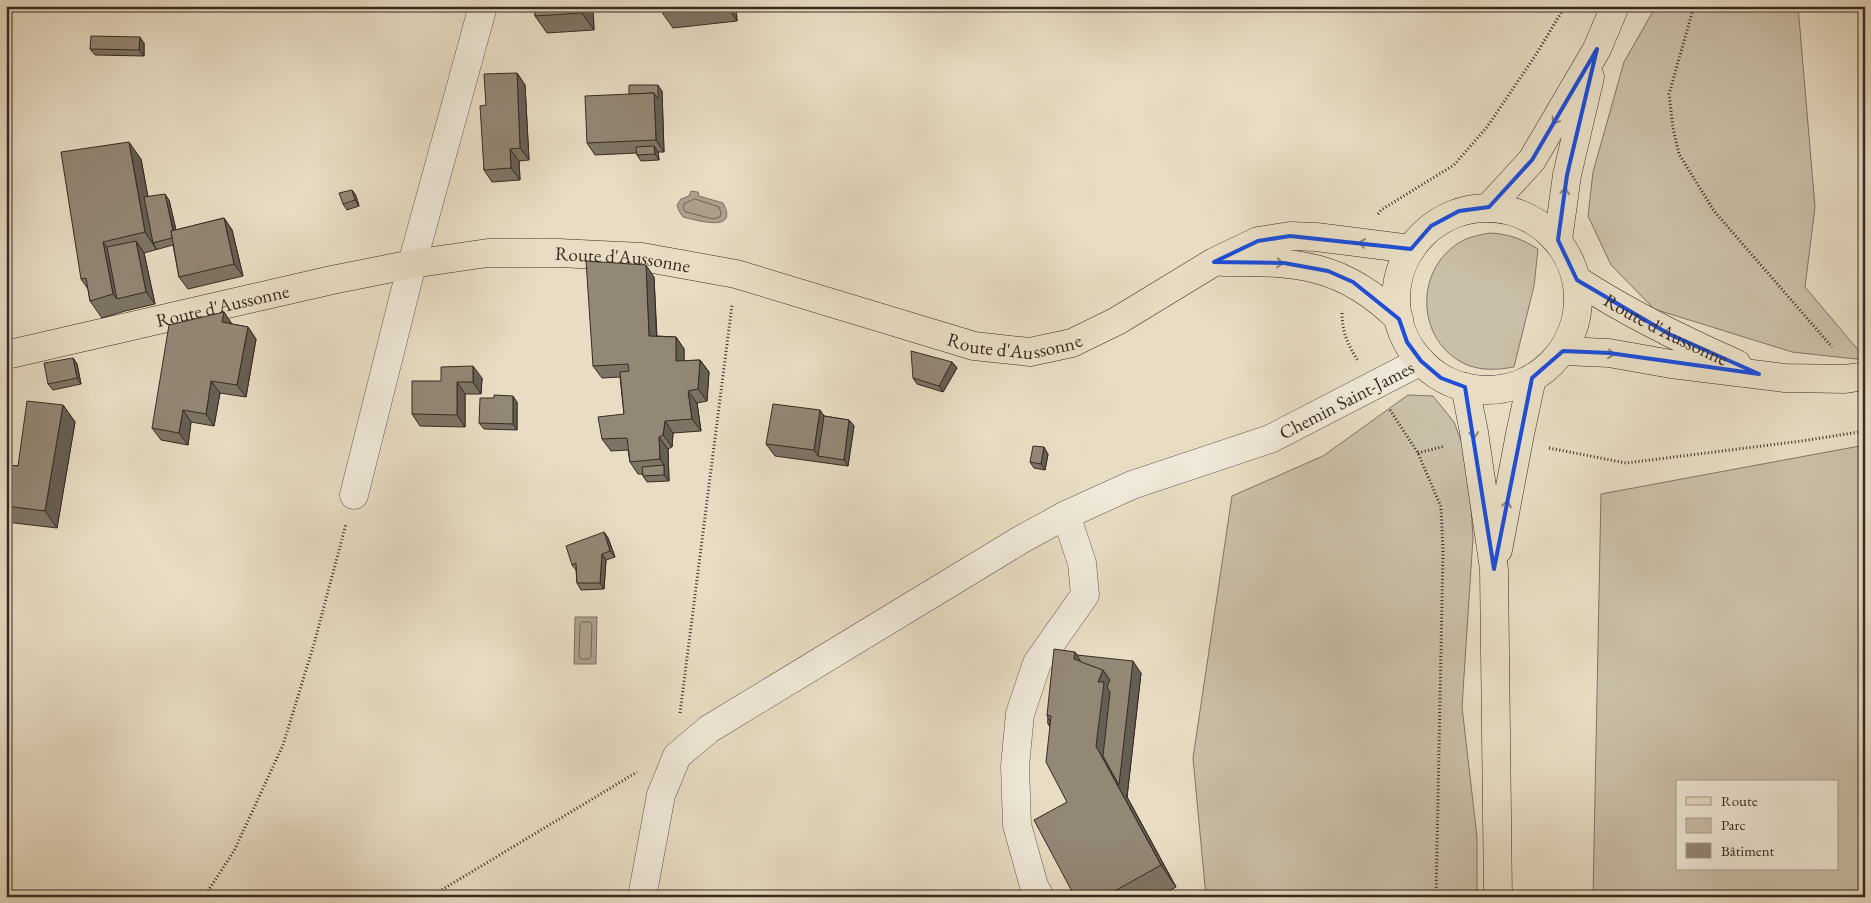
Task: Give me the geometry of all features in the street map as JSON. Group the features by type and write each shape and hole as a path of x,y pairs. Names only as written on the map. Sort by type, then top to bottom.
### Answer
{"main road":[{"path":"1490,207 1532,160 1597,49 1615,6"},
{"path":"1558,240 1567,175 1597,49"},
{"path":"1490,207 1527,216 1558,240 1570,259 1577,280 1579,305 1574,329 1562,351 1532,378 1511,388 1488,390 1465,388 1441,378 1421,361 1407,342 1398,319 1396,295 1400,271 1411,249 1431,226 1459,211 1490,207"},
{"name":"Route d'Aussonne","path":"6,355 332,280 412,264 488,253 559,253 642,257 736,274 974,346 1030,352 1072,343 1117,321 1214,262 1258,241 1290,236 1316,237 1411,249"},
{"path":"1214,262 1284,263 1328,271 1353,282 1383,303 1398,319"},
{"name":"Route d'Aussonne","path":"1577,280 1609,301 1669,334 1758,374"},
{"name":"Route d'Aussonne","path":"1562,351 1609,353 1671,364 1785,378 1855,378"},
{"path":"1494,569 1532,378"},
{"path":"1465,388 1474,432 1494,569 1498,897"}],"street":[{"path":"354,495 412,264 483,6"},
{"name":"Chemin Saint-James","path":"677,756 718,724 1022,539 1066,515 1132,485 1270,439 1382,383 1421,361"},
{"path":"1040,897 1034,886 1017,825 1015,766 1020,714 1037,663 1085,595 1082,563 1066,515"},
{"path":"642,897 660,795 677,756"}],"path":[{"path":"1373,221 1381,210 1454,165 1487,127 1537,53 1565,6"},
{"path":"1694,6 1669,94 1673,128 1679,154 1714,210 1818,329 1855,378"},
{"path":"430,897 652,763 677,756 678,729 736,274"},
{"path":"1342,312 1342,327 1348,346 1361,366"},
{"path":"1386,404 1418,453 1441,507 1443,551 1436,897"},
{"path":"1540,447 1626,462 1802,441 1865,431"},
{"path":"1418,453 1452,444"},
{"path":"204,897 234,851 283,745 314,644 354,495"}],"highlighted area":[{"path":"1597,49 1567,175 1558,240 1577,280 1669,334 1759,374 1609,353 1563,351 1532,378 1494,569 1465,387 1441,378 1421,361 1407,342 1399,319 1353,282 1328,271 1284,263 1214,262 1258,241 1290,236 1411,249 1431,226 1459,211 1489,207 1532,160"}],"green space":[{"path":"1656,6 1798,6 1815,207 1805,287 1865,360 1792,352 1654,309 1611,265 1588,216 1593,172 1624,62"},
{"path":"1490,233 1515,238 1538,249 1534,286 1514,367 1483,369 1465,364 1449,353 1437,340 1430,324 1427,306 1428,289 1433,272 1443,257 1457,244 1473,237"},
{"path":"1408,395 1433,396 1454,422 1468,459 1473,538 1462,707 1477,837 1477,897 1206,897 1193,758 1232,496 1323,456"},
{"path":"1865,445 1865,897 1593,897 1601,494"}],"water":[{"path":"691,191 698,192 699,196 723,203 727,213 726,219 714,223 683,217 677,205 681,199 689,196"},
{"path":"575,617 597,617 596,664 574,664"}],"building":[{"path":"535,6 582,6 582,13 535,16"},
{"path":"660,6 703,6 661,11"},
{"path":"91,36 140,37 139,50 90,49"},
{"path":"517,73 520,148 510,149 511,168 484,170 480,106 486,105 484,74"},
{"path":"629,85 658,85 658,99 654,93 629,94"},
{"path":"654,93 656,140 587,143 585,96"},
{"path":"129,142 145,232 103,242 113,294 90,301 86,278 81,279 61,152"},
{"path":"654,146 655,154 637,155 636,147"},
{"path":"352,190 355,200 343,204 339,193"},
{"path":"165,194 173,231 171,231 172,238 153,243 144,197"},
{"path":"224,218 234,264 179,277 171,231"},
{"path":"136,241 146,292 117,299 107,247"},
{"path":"586,261 646,265 649,336 676,337 676,361 700,360 698,389 688,391 692,419 665,421 663,435 659,437 660,459 630,462 627,438 602,439 598,417 624,414 620,372 629,371 628,364 593,366"},
{"path":"224,312 222,322 248,327 237,385 211,381 206,414 183,410 179,433 152,428 169,325"},
{"path":"911,351 952,362 939,386 913,378"},
{"path":"73,358 77,378 48,384 44,363"},
{"path":"473,366 473,382 457,382 457,415 412,414 412,381 441,381 441,367"},
{"path":"494,395 513,396 513,424 479,423 480,398 494,398"},
{"path":"27,401 63,405 45,511 6,506 6,465 18,466"},
{"path":"773,404 820,410 814,450 766,444"},
{"path":"824,416 849,420 844,460 818,456"},
{"path":"1033,446 1044,447 1041,464 1030,462"},
{"path":"664,465 664,475 643,476 642,467"},
{"path":"604,532 610,551 602,554 600,583 577,583 576,563 572,565 566,546"},
{"path":"1054,649 1075,652 1074,659 1103,670 1098,682 1104,682 1096,746 1161,865 1104,897 1075,897 1034,820 1067,802 1046,762 1051,716 1047,715"},
{"path":"1077,655 1133,661 1119,785 1103,756 1110,692 1107,687 1110,680 1103,670 1081,662"}]}
